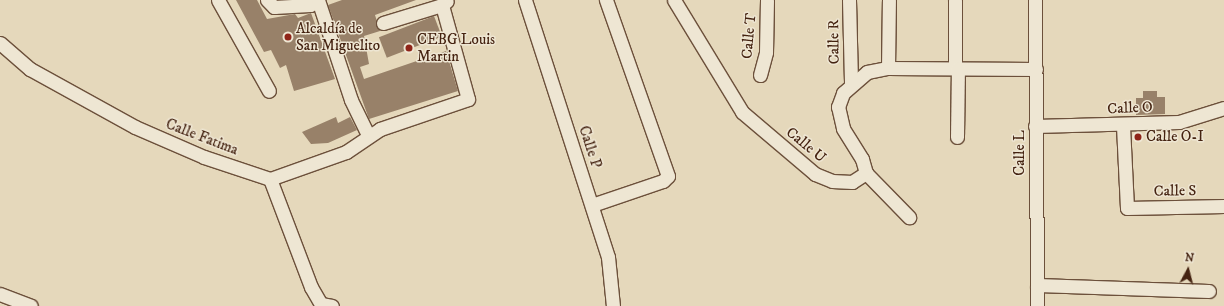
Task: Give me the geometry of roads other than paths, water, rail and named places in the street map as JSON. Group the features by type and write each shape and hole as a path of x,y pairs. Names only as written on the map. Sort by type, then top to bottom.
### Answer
{"street":[{"path":"218,0 269,91"},
{"path":"268,0 274,7 310,5 317,0 351,100 368,135"},
{"name":"Calle P","path":"525,0 608,257 613,306"},
{"path":"592,204 663,181 668,176 606,0"},
{"name":"Calle U","path":"674,0 739,107 779,145 815,174 832,181 852,182 866,173"},
{"name":"Calle T","path":"760,75 766,52 767,0"},
{"name":"Calle R","path":"849,0 850,84"},
{"path":"888,68 889,0"},
{"path":"955,0 957,137"},
{"name":"Calle L","path":"1035,0 1037,306"},
{"path":"332,306 322,304 311,287 270,179 346,152 368,135 468,99 445,3 383,23"},
{"name":"Calle Fatima","path":"0,43 30,69 135,127 204,157 270,179"},
{"path":"909,217 866,173 862,159 839,116 839,100 850,84 867,72 888,68 1036,68"},
{"name":"Calle O","path":"1035,126 1123,126 1179,122 1224,108"},
{"name":"Calle S","path":"1123,126 1127,208 1224,206"},
{"path":"1037,285 1209,291"},
{"path":"0,294 31,306"}],"place":[{"name":"Alcaldía de San Miguelito","path":"288,37"},
{"name":"CEBG Louis Martin","path":"409,48"},
{"name":"Calle O-I","path":"1138,137"}]}
